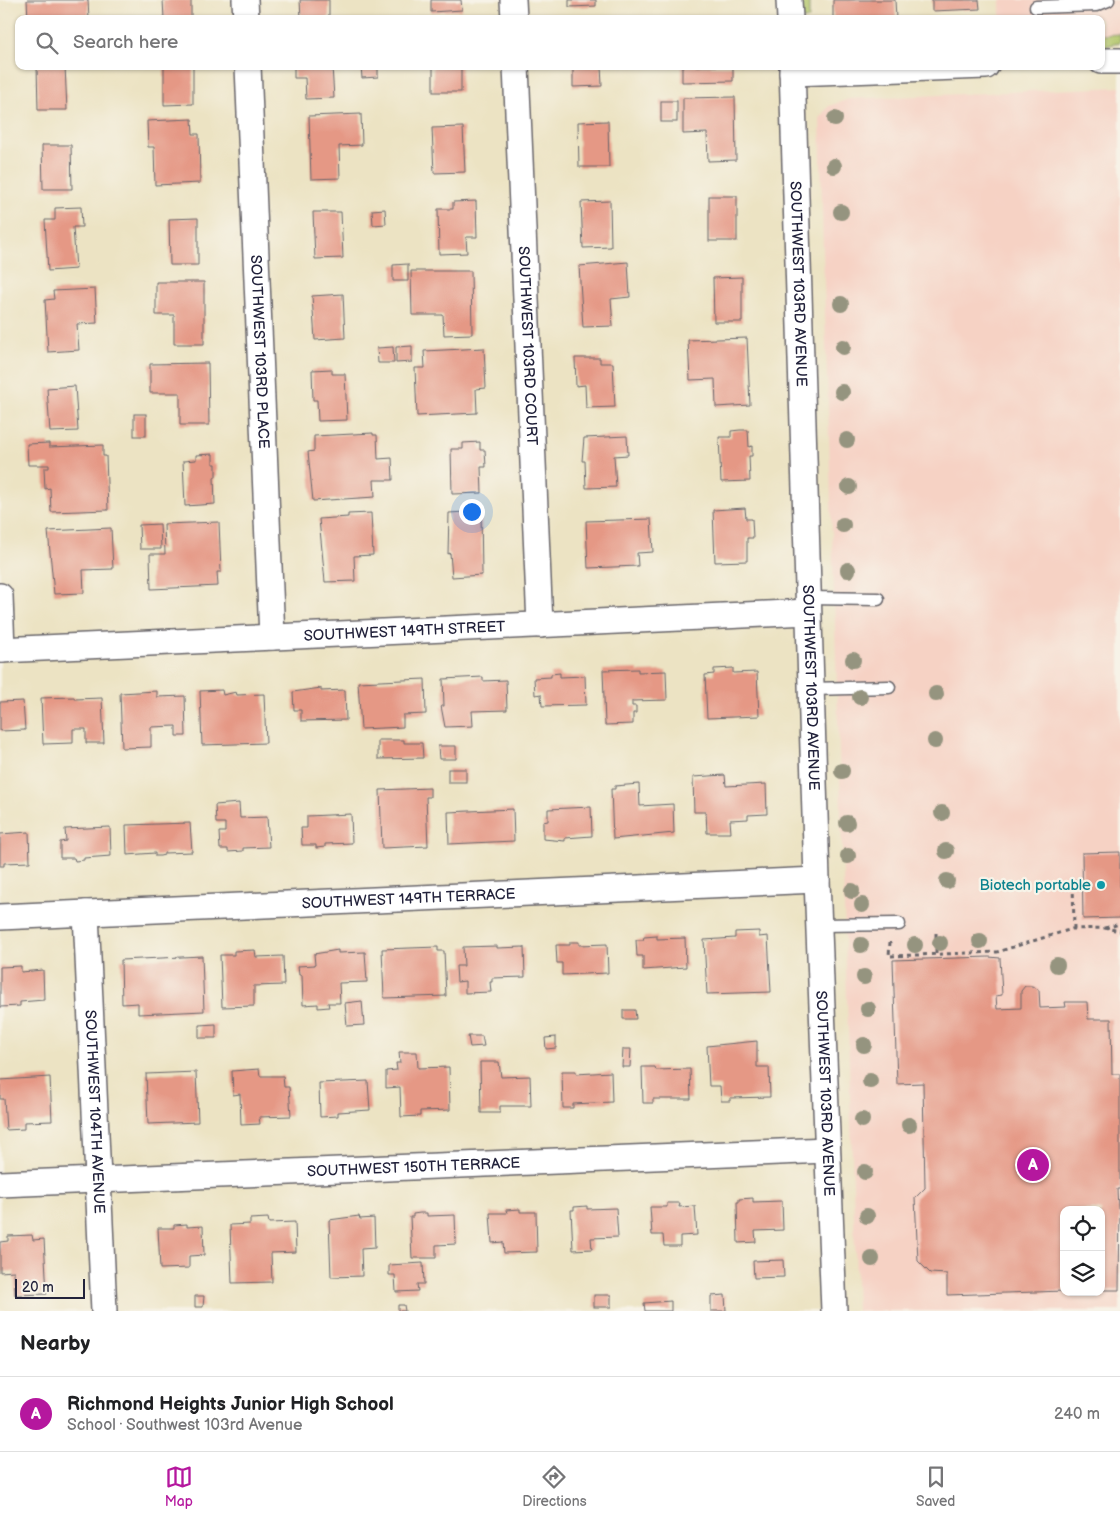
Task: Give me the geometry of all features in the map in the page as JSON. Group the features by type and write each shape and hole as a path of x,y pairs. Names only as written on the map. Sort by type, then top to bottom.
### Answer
{"street":[{"path":"245,0 246,15"},
{"path":"513,0 514,15"},
{"path":"789,0 790,15"},
{"path":"1105,62 1120,61"},
{"name":"SOUTHWEST 103RD PLACE","path":"248,70 272,637"},
{"name":"SOUTHWEST 103RD COURT","path":"516,70 540,624"},
{"name":"SOUTHWEST 103RD AVENUE","path":"792,70 817,880 834,1311"},
{"path":"0,596 1,650"},
{"name":"SOUTHWEST 149TH STREET","path":"1,650 540,624 808,605"},
{"name":"SOUTHWEST 149TH TERRACE","path":"0,916 817,880"},
{"name":"SOUTHWEST 104TH AVENUE","path":"86,913 104,1311"},
{"name":"SOUTHWEST 150TH TERRACE","path":"0,1184 828,1150"}],"lane":[{"path":"1036,8 1096,5 1108,0"},
{"path":"808,605 878,599"},
{"path":"811,689 889,687"},
{"path":"819,925 899,924"}],"path":[{"path":"1074,929 1073,882 1080,881 1079,890 1083,890"},
{"path":"890,939 889,956 998,952 1074,929 1105,928 1120,924"},
{"path":"1105,928 1120,931"},
{"path":"936,932 936,954"}],"shaded area":[{"path":"1000,0 1120,0 1120,34 1105,35 1105,15 1000,15"},
{"path":"1120,87 1120,1311 857,1311 823,251 820,117 829,106 849,99"}],"green space":[{"path":"798,0 809,0 809,15 799,15"},
{"path":"1120,34 1120,42 1105,47 1105,35"}],"building":[{"path":"27,0 88,0 89,15 28,15"},
{"path":"163,0 191,0 191,15 164,15"},
{"path":"300,0 329,0 329,15 301,15"},
{"path":"431,0 461,0 462,10 431,12"},
{"path":"569,0 596,0 596,6 569,7"},
{"path":"833,0 895,0 896,15 833,15"},
{"path":"932,0 979,0 980,9 932,11"},
{"path":"37,70 65,70 67,110 38,110"},
{"path":"164,70 193,70 193,104 164,105"},
{"path":"294,70 332,70 334,98 306,99 305,78 294,78"},
{"path":"361,70 378,70 378,77 362,78"},
{"path":"433,70 461,70 461,92 433,92"},
{"path":"573,70 601,70 602,86 573,87"},
{"path":"682,70 733,70 733,81 682,82"},
{"path":"735,97 736,160 708,161 707,133 683,134 683,98"},
{"path":"661,101 677,101 677,122 661,122"},
{"path":"361,114 362,145 339,146 340,178 311,179 309,116"},
{"path":"192,119 193,134 199,134 200,183 155,185 154,147 148,147 147,121"},
{"path":"608,121 609,167 579,167 578,122"},
{"path":"463,127 465,172 434,173 432,128"},
{"path":"42,145 71,145 72,189 43,189"},
{"path":"709,196 737,196 737,241 709,241"},
{"path":"476,201 477,237 466,237 467,253 439,254 438,209 453,209 453,202"},
{"path":"610,201 611,247 583,248 581,202"},
{"path":"81,207 82,227 73,227 76,269 48,271 45,220 55,220 55,208"},
{"path":"385,209 386,224 373,225 372,210"},
{"path":"313,212 341,212 343,258 315,259"},
{"path":"198,218 198,265 170,265 169,219"},
{"path":"628,262 630,297 611,299 613,326 583,327 579,266"},
{"path":"408,264 408,281 393,281 393,265"},
{"path":"411,271 471,271 472,334 444,335 443,315 412,315"},
{"path":"742,277 742,322 714,322 713,278"},
{"path":"156,282 204,282 204,344 174,344 174,315 156,315"},
{"path":"95,289 97,323 77,324 79,350 48,352 45,300 54,299 53,291"},
{"path":"343,294 345,338 315,340 312,296"},
{"path":"747,338 750,405 716,407 715,379 690,380 688,340"},
{"path":"412,346 412,362 396,363 396,347"},
{"path":"393,347 394,363 378,363 377,348"},
{"path":"484,348 486,388 476,389 477,413 417,416 415,368 425,368 424,351"},
{"path":"575,358 600,358 600,363 613,363 615,407 586,408 585,385 576,386"},
{"path":"208,363 209,425 180,425 180,393 150,393 150,364"},
{"path":"332,369 332,374 345,374 347,420 318,421 317,400 313,400 312,370"},
{"path":"75,386 78,431 50,432 47,388"},
{"path":"134,414 146,414 146,436 134,436"},
{"path":"748,430 749,447 752,446 752,456 749,456 750,481 721,482 719,437 731,437 731,431"},
{"path":"373,433 373,435 377,435 378,459 392,458 393,480 374,480 375,497 313,501 308,452 314,451 314,436"},
{"path":"627,436 628,455 614,456 616,487 586,488 585,461 582,461 584,438"},
{"path":"480,442 480,450 485,450 486,467 481,467 482,493 452,494 451,449 463,449 463,443"},
{"path":"49,443 49,447 103,445 103,456 106,456 108,510 51,512 50,488 45,489 44,468 49,468 49,465 28,465 27,444"},
{"path":"213,454 213,464 216,464 216,477 214,477 215,504 185,506 183,461 196,460 196,455"},
{"path":"745,508 746,519 752,519 753,538 747,538 747,561 715,562 713,510"},
{"path":"481,511 482,575 452,577 450,553 448,554 449,513"},
{"path":"371,513 373,555 354,556 355,581 325,582 319,519 348,517 348,514"},
{"path":"651,519 653,552 637,553 638,566 588,568 586,521"},
{"path":"219,522 221,572 217,572 218,586 151,589 150,554 165,554 164,524"},
{"path":"160,524 161,549 140,549 139,525"},
{"path":"111,528 113,569 83,570 84,593 54,594 48,531"},
{"path":"733,668 733,673 757,672 759,716 707,718 705,675 714,674 714,669"},
{"path":"638,669 638,672 666,671 667,700 632,701 632,706 636,706 636,713 633,713 633,724 605,725 603,670"},
{"path":"560,673 560,677 585,676 586,705 542,706 541,694 535,695 534,678 551,677 551,674"},
{"path":"483,677 483,681 506,680 507,710 472,711 473,726 445,727 441,706 444,706 443,679"},
{"path":"425,679 426,714 403,715 403,727 361,729 358,682"},
{"path":"321,688 321,691 345,690 346,720 301,721 301,710 294,710 293,692"},
{"path":"222,690 223,695 236,692 237,695 264,694 266,743 202,745 200,691"},
{"path":"157,691 157,697 185,696 186,736 176,736 176,726 151,727 151,747 122,748 120,693"},
{"path":"74,697 75,699 102,698 104,743 86,743 86,729 73,729 73,743 43,744 41,698"},
{"path":"23,701 25,730 0,731 0,702"},
{"path":"378,740 404,740 404,743 422,743 423,758 378,759"},
{"path":"438,746 456,746 456,759 439,759"},
{"path":"448,769 466,769 466,782 448,782"},
{"path":"725,775 726,786 766,784 767,814 748,815 748,819 730,820 731,833 707,833 706,812 694,812 693,777"},
{"path":"639,784 640,806 673,804 674,833 613,839 611,789 615,789 615,786"},
{"path":"430,788 430,797 426,797 428,846 382,848 380,790"},
{"path":"239,803 240,818 267,817 269,847 243,848 243,851 228,852 228,849 220,849 219,832 225,832 225,823 216,823 215,805"},
{"path":"591,807 592,836 565,838 565,841 543,839 543,822 548,821 548,809"},
{"path":"513,809 514,841 449,844 448,812"},
{"path":"351,814 352,843 325,844 325,847 316,848 316,845 302,845 301,828 307,828 307,816"},
{"path":"190,823 192,852 164,853 164,855 160,856 155,856 155,853 127,855 126,825"},
{"path":"110,827 111,856 84,858 84,860 75,861 74,858 60,858 60,842 66,841 65,829"},
{"path":"29,832 30,862 4,863 4,866 0,866 0,834"},
{"name":"Biotech portable","path":"1120,852 1120,918 1083,919 1082,853"},
{"path":"759,931 759,937 768,936 771,992 707,994 704,940 735,938 735,932"},
{"path":"657,936 657,939 685,938 686,967 643,970 643,956 637,956 636,940"},
{"path":"570,942 579,942 579,945 607,944 608,973 562,975 562,963 557,963 556,945 570,945"},
{"path":"497,946 497,948 524,947 525,977 492,978 492,982 490,982 491,992 465,993 465,981 457,982 456,966 464,966 463,947"},
{"path":"438,947 438,951 444,951 446,996 384,998 382,949"},
{"path":"255,950 256,957 283,956 284,985 254,986 254,1006 222,1007 220,955 234,955 234,951"},
{"path":"338,950 338,953 365,952 367,982 339,983 340,1003 328,1003 329,1007 318,1008 318,1004 303,1005 302,975 299,975 298,966 315,965 314,954"},
{"path":"202,956 204,1011 138,1014 138,1003 122,1004 121,960"},
{"path":"1000,958 1002,995 996,996 997,1009 1021,1008 1021,991 1025,986 1032,986 1039,990 1040,1008 1066,1007 1065,1002 1087,1002 1088,1019 1111,1019 1112,1074 1120,1074 1120,1189 1117,1189 1118,1209 1120,1208 1119,1290 1105,1290 1105,1206 1060,1206 1060,1291 947,1295 947,1274 930,1273 918,1261 915,1198 925,1188 923,1083 897,1084 893,960"},
{"path":"21,966 21,972 43,970 44,1000 20,1002 20,1006 0,1007 0,967"},
{"path":"362,1001 364,1025 347,1026 345,1003"},
{"path":"623,1010 635,1010 636,1019 623,1019"},
{"path":"216,1024 216,1038 199,1038 199,1025"},
{"path":"468,1036 482,1036 484,1046 470,1047"},
{"path":"556,1037 556,1048 546,1049 545,1038"},
{"path":"757,1041 757,1067 769,1067 770,1097 730,1098 730,1101 721,1101 720,1086 709,1086 707,1046"},
{"path":"623,1049 631,1049 630,1067 622,1067"},
{"path":"399,1052 417,1052 418,1068 449,1067 450,1110 420,1111 420,1116 401,1117 400,1087 386,1088 386,1071 397,1070 396,1063 400,1063"},
{"path":"480,1062 499,1062 501,1077 530,1076 531,1106 500,1106 500,1113 481,1113"},
{"path":"642,1067 655,1067 656,1070 690,1069 691,1099 653,1099 653,1103 643,1103"},
{"path":"259,1069 260,1076 283,1076 284,1087 289,1087 291,1116 259,1117 260,1124 241,1125 240,1094 233,1095 232,1071"},
{"path":"562,1071 576,1071 576,1074 611,1072 612,1102 573,1104 573,1108 563,1108"},
{"path":"196,1072 198,1122 148,1124 146,1074"},
{"path":"50,1077 52,1121 24,1122 24,1129 6,1130 4,1099 0,1099 0,1080"},
{"path":"368,1081 370,1110 338,1112 338,1116 320,1117 319,1083"},
{"path":"753,1198 753,1202 782,1201 783,1230 755,1231 756,1242 738,1243 737,1202 739,1202 739,1199"},
{"path":"667,1203 680,1203 679,1207 695,1206 697,1235 680,1236 680,1246 664,1246 663,1235 652,1235 650,1207 667,1207"},
{"path":"587,1206 587,1209 616,1208 618,1237 591,1238 592,1249 573,1250 571,1210 574,1210 574,1207"},
{"path":"520,1209 520,1212 536,1212 537,1252 504,1253 503,1242 492,1243 490,1213 507,1213 506,1210"},
{"path":"427,1213 427,1216 455,1215 456,1244 436,1245 436,1258 412,1258 410,1217 413,1217 413,1214"},
{"path":"359,1216 360,1219 374,1218 375,1248 361,1249 362,1276 331,1277 329,1220"},
{"path":"268,1218 269,1223 295,1222 296,1252 271,1253 272,1282 232,1283 230,1225 250,1224 250,1219"},
{"path":"187,1224 187,1227 203,1226 204,1255 189,1256 189,1268 160,1269 158,1228 174,1228 174,1225"},
{"path":"32,1235 33,1240 44,1239 47,1294 15,1295 14,1271 0,1272 0,1242 8,1241 8,1236"},
{"path":"783,1260 784,1277 754,1278 753,1261"},
{"path":"423,1263 424,1284 417,1284 418,1291 396,1292 395,1275 389,1275 389,1265"},
{"path":"594,1295 611,1295 611,1307 594,1307"},
{"path":"725,1295 726,1311 711,1311 711,1296"},
{"path":"195,1296 204,1296 203,1307 195,1307"},
{"path":"671,1301 671,1311 645,1311 644,1303"},
{"path":"398,1305 404,1305 405,1311 398,1311"}],"place":[{"name":"Biotech portable","path":"1101,885"},
{"name":"Richmond Heights Junior High School","path":"1033,1165"}]}
